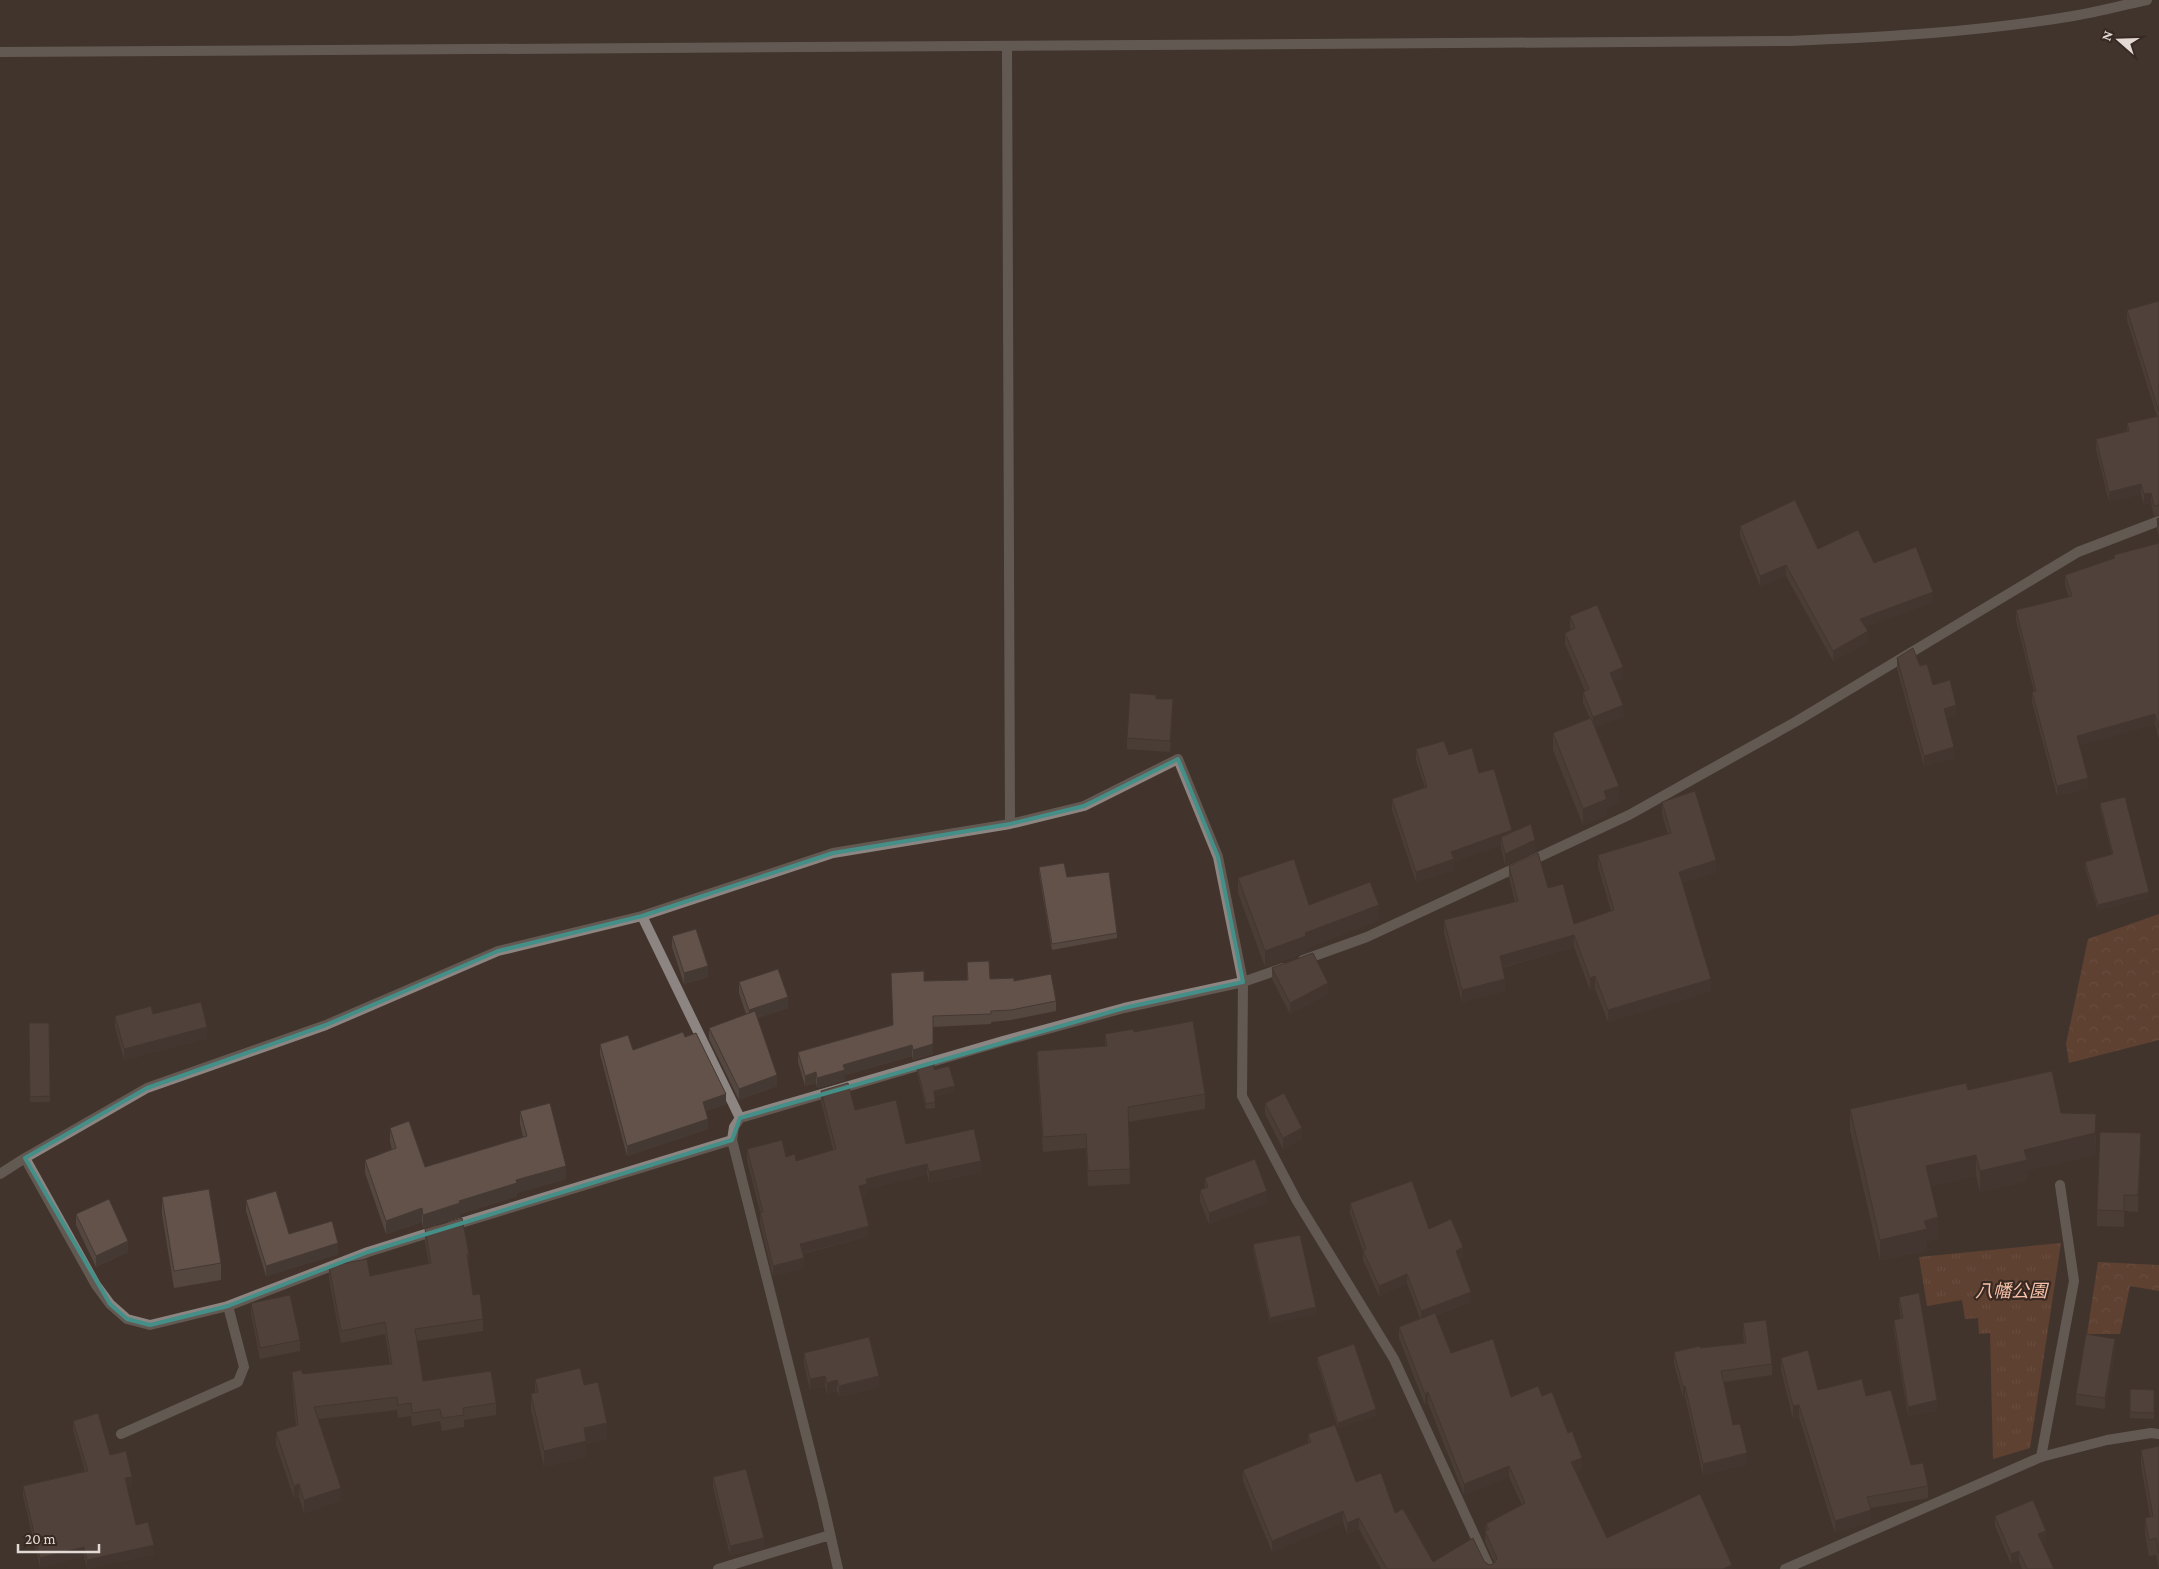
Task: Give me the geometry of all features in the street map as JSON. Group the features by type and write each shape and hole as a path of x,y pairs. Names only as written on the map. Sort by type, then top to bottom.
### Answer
{"street":[{"path":"0,52 1790,41 1877,38 1979,29 2074,16 2147,0"},
{"path":"1007,46 1010,824"},
{"path":"838,1569 732,1140 734,1127 740,1118 1105,1013 1243,982 1367,937 1629,814 1797,722 2078,552 2159,521"},
{"path":"0,1174 24,1158 147,1088 326,1024 498,951 642,916 833,853 1010,824 1084,806 1178,759 1218,856 1243,982 1242,1096 1297,1202 1394,1359 1490,1569"},
{"path":"642,916 740,1118"},
{"path":"24,1158 96,1284 110,1304 128,1319 150,1325 228,1306 368,1252 732,1140"},
{"path":"2041,1457 2074,1281 2060,1185"},
{"path":"121,1434 238,1382 244,1367 228,1306"},
{"path":"1785,1569 2041,1457 2108,1440 2151,1433 2159,1434"},
{"path":"718,1569 830,1535"}],"highlighted area":[{"path":"1178,759 1218,857 1243,982 1124,1008 740,1118 732,1140 368,1252 228,1306 150,1325 127,1319 110,1304 25,1158 147,1088 326,1025 498,951 642,916 833,853 1010,824 1084,806"}],"green space":[{"path":"2159,914 2159,1040 2069,1063 2066,1044 2088,939"},
{"name":"八幡公園","path":"2061,1243 2030,1448 1993,1459 1990,1333 1979,1334 1978,1318 1965,1319 1962,1300 1927,1306 1919,1257"},
{"path":"2098,1262 2159,1265 2159,1291 2130,1286 2120,1334 2087,1334"}],"building":[{"path":"2159,301 2159,412 2127,310"},
{"path":"2159,416 2159,505 2154,506 2151,493 2144,494 2141,484 2109,492 2096,439 2129,431 2127,423"},
{"path":"1795,500 1818,549 1858,530 1874,563 1916,547 1933,592 1860,619 1868,631 1833,651 1786,565 1760,576 1740,526"},
{"path":"2159,543 2159,729 2155,714 2077,736 2088,778 2057,786 2032,692 2036,691 2016,610 2072,596 2065,575 2115,558 2114,555"},
{"path":"1597,605 1623,667 1610,673 1623,705 1593,717 1583,692 1589,689 1565,633 1575,628 1570,616"},
{"path":"1913,648 1920,666 1927,664 1933,685 1950,680 1956,705 1944,709 1954,747 1924,756 1897,658"},
{"path":"1130,693 1156,695 1156,699 1173,699 1170,741 1127,738"},
{"path":"1591,718 1619,786 1604,791 1607,799 1583,809 1553,733"},
{"path":"1444,741 1449,755 1472,748 1479,773 1494,769 1512,830 1451,852 1454,859 1416,872 1392,799 1427,787 1416,749"},
{"path":"1695,791 1716,860 1679,872 1711,979 1608,1010 1595,976 1590,978 1574,935 1500,956 1505,979 1462,990 1444,920 1518,901 1509,866 1538,853 1548,888 1563,884 1574,924 1614,910 1598,855 1671,833 1662,802"},
{"path":"2125,797 2149,892 2098,905 2085,862 2113,854 2100,803"},
{"path":"1531,824 1535,840 1505,854 1501,837"},
{"path":"1294,859 1309,905 1370,882 1379,905 1305,933 1306,936 1265,951 1238,878"},
{"path":"1064,863 1067,877 1109,872 1117,933 1052,944 1039,867"},
{"path":"696,929 708,966 684,973 672,936"},
{"path":"1313,953 1328,983 1290,1003 1272,968"},
{"path":"989,961 990,979 1014,978 1014,981 1051,974 1056,1001 1011,1010 991,1011 991,1014 933,1016 933,1044 913,1050 912,1045 843,1065 845,1070 817,1078 816,1072 805,1076 798,1052 893,1025 891,973 924,971 924,981 968,980 967,962"},
{"path":"778,969 788,997 749,1010 739,982"},
{"path":"201,1002 207,1027 124,1049 115,1016 151,1006 153,1014"},
{"path":"755,1011 777,1075 739,1089 709,1028"},
{"path":"1193,1021 1205,1094 1128,1107 1130,1169 1088,1171 1086,1134 1043,1137 1037,1051 1107,1046 1105,1034 1133,1029 1134,1032"},
{"path":"29,1023 49,1023 50,1096 30,1097"},
{"path":"683,1032 685,1037 696,1033 726,1094 703,1102 708,1119 627,1146 600,1044 628,1035 633,1050"},
{"path":"934,1063 934,1070 949,1066 955,1086 934,1091 935,1102 926,1104 917,1068"},
{"path":"2052,1071 2061,1113 2096,1114 2095,1133 2024,1150 2027,1160 1980,1171 1976,1155 1926,1166 1938,1217 1924,1221 1927,1229 1880,1240 1850,1109 1966,1083 1968,1090"},
{"path":"848,1083 855,1110 896,1100 906,1144 974,1129 981,1161 929,1172 927,1164 866,1179 867,1184 859,1186 869,1226 800,1244 804,1258 773,1266 760,1212 763,1212 747,1149 782,1140 786,1157 795,1154 796,1161 836,1149 821,1091"},
{"path":"1284,1093 1302,1128 1283,1138 1265,1103"},
{"path":"550,1103 566,1166 516,1180 517,1183 459,1201 460,1203 423,1215 422,1208 386,1221 365,1160 396,1148 390,1128 409,1121 425,1167 527,1136 520,1111"},
{"path":"2100,1132 2141,1133 2138,1195 2124,1195 2124,1211 2097,1210"},
{"path":"1255,1159 1267,1191 1209,1213 1200,1190 1208,1187 1205,1178"},
{"path":"1412,1181 1429,1229 1451,1219 1463,1247 1456,1251 1471,1292 1421,1311 1407,1274 1379,1286 1363,1251 1366,1249 1350,1203"},
{"path":"209,1189 221,1263 174,1271 162,1197"},
{"path":"276,1191 289,1234 332,1221 338,1243 266,1266 246,1200"},
{"path":"109,1199 128,1241 96,1256 76,1214"},
{"path":"462,1218 469,1254 467,1254 473,1295 480,1294 483,1319 415,1329 423,1381 491,1371 496,1403 463,1408 464,1415 442,1418 440,1409 412,1413 411,1403 398,1405 397,1397 314,1407 341,1488 304,1500 299,1484 294,1486 276,1432 298,1425 292,1372 301,1370 303,1374 392,1364 385,1322 341,1331 329,1266 367,1259 370,1276 431,1263 425,1229"},
{"path":"1300,1235 1316,1307 1270,1318 1253,1244"},
{"path":"1919,1293 1937,1400 1908,1407 1894,1320 1903,1318 1899,1297"},
{"path":"290,1295 300,1340 260,1348 251,1303"},
{"path":"1435,1313 1451,1353 1493,1339 1511,1397 1538,1386 1542,1396 1552,1392 1568,1433 1572,1431 1582,1458 1571,1462 1607,1538 1700,1494 1732,1565 1723,1569 1387,1569 1359,1518 1347,1523 1343,1511 1272,1541 1243,1470 1311,1442 1308,1434 1335,1425 1356,1482 1381,1473 1395,1513 1403,1509 1433,1562 1473,1538 1484,1561 1489,1565 1493,1564 1497,1559 1485,1531 1489,1529 1486,1524 1525,1503 1509,1466 1464,1484 1428,1392 1425,1394 1399,1327"},
{"path":"1766,1320 1772,1364 1721,1371 1733,1425 1740,1424 1747,1453 1703,1464 1685,1386 1683,1387 1674,1352 1700,1346 1700,1348 1746,1343 1743,1323"},
{"path":"2086,1334 2115,1339 2105,1398 2076,1394"},
{"path":"869,1337 879,1376 839,1386 837,1380 827,1383 825,1376 810,1379 804,1353"},
{"path":"1354,1344 1376,1409 1338,1423 1317,1357"},
{"path":"1808,1350 1818,1390 1862,1379 1866,1396 1891,1390 1911,1465 1923,1463 1928,1486 1867,1497 1871,1510 1835,1521 1799,1405 1793,1406 1781,1358"},
{"path":"580,1368 584,1385 598,1382 607,1423 584,1428 586,1441 544,1451 531,1394 538,1392 535,1379"},
{"path":"2130,1389 2154,1390 2154,1413 2130,1412"},
{"path":"98,1413 110,1455 126,1451 132,1477 125,1478 136,1525 148,1522 154,1545 87,1560 84,1547 40,1558 23,1486 88,1471 73,1421"},
{"path":"2159,1446 2159,1554 2156,1538 2149,1540 2145,1518 2153,1516 2141,1450"},
{"path":"746,1469 764,1538 730,1546 713,1477"},
{"path":"2033,1500 2046,1531 2038,1534 2054,1569 2027,1569 2019,1551 2011,1554 1995,1516"}]}
